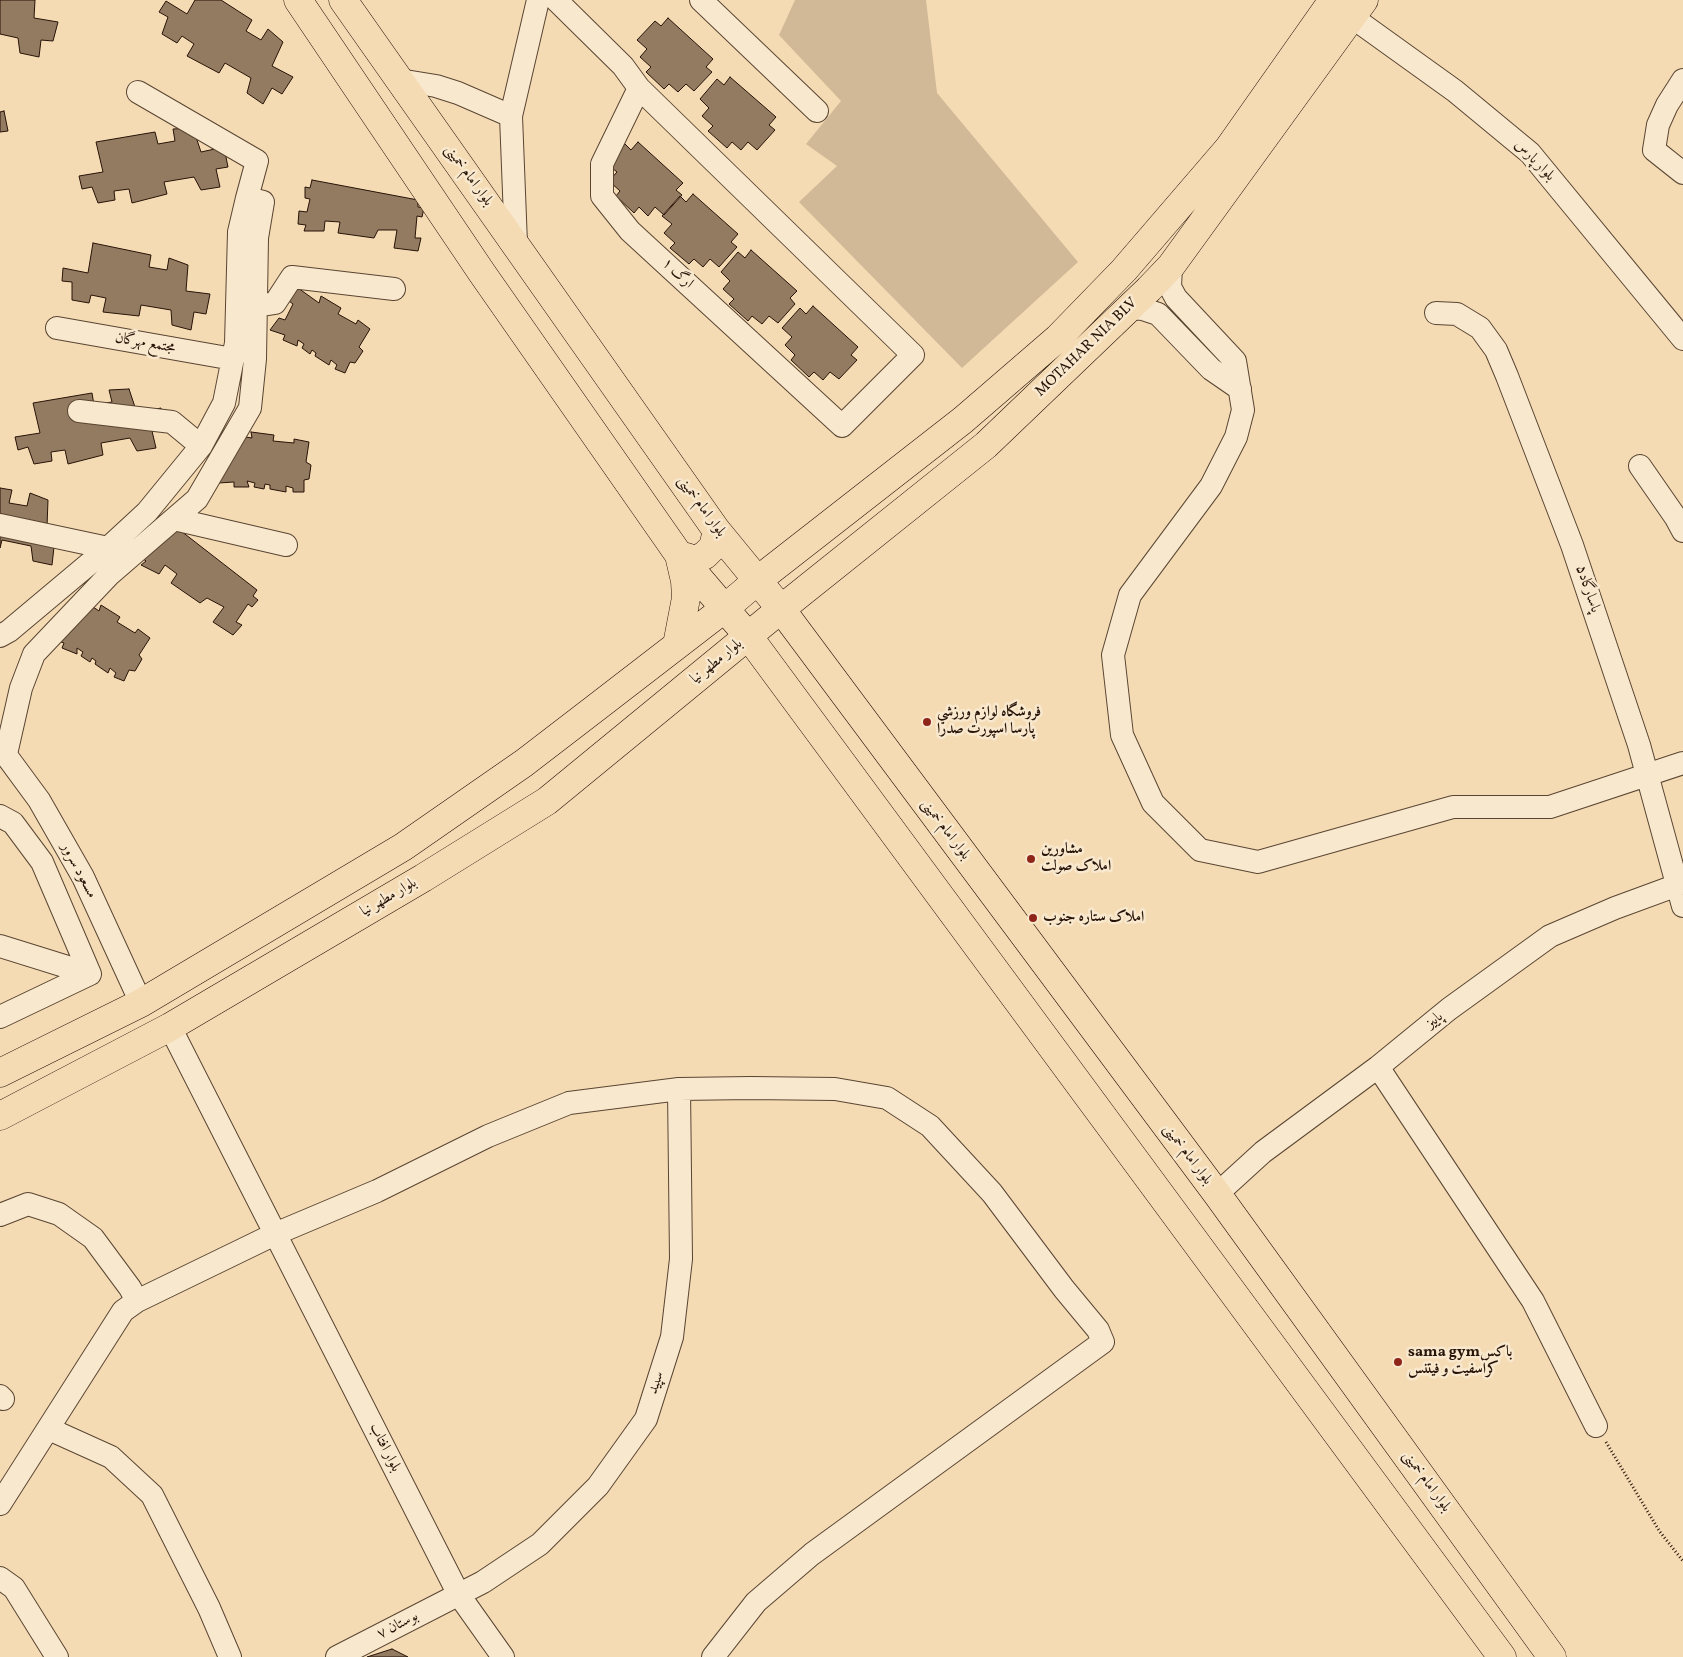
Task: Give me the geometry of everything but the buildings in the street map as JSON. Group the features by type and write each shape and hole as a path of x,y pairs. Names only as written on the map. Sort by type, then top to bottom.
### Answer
{"main road":[{"path":"298,0 482,272 678,555 749,637 1502,1657"},
{"name":"بلوار امام خمینی","path":"343,0 717,531 758,580 817,658 1217,1194 1552,1657"},
{"name":"MOTAHAR NIA BLV","path":"749,637 986,445 1171,266 1341,4"},
{"name":"MOTAHAR NIA BLV","path":"724,609 758,580 963,420 1058,338 1124,270 1228,149 1341,4"},
{"path":"1124,270 1149,289"},
{"path":"678,555 696,560 706,555 714,547 717,531"},
{"path":"677,645 686,598 685,581 678,555"},
{"path":"0,1073 141,1002 403,847 524,763 724,609"},
{"name":"بلوار مطهر نیا","path":"0,1116 170,1027 424,878 547,801 749,637"},
{"path":"782,682 786,669 792,662 804,658 817,658"}],"street":[{"path":"516,244 511,116 538,0"},
{"path":"556,0 623,66 640,88"},
{"path":"701,0 817,111"},
{"name":"بلوار پارس","path":"1341,4 1455,91 1530,153 1683,339"},
{"path":"399,80 436,86 458,93 511,116"},
{"path":"1683,80 1667,105 1658,126 1654,150 1683,173"},
{"name":"ارگ ۱","path":"640,88 913,355 842,426 630,231 602,196 602,164 640,88"},
{"path":"34,654 20,649 4,634 108,548 147,512 201,446 224,403 236,343 239,232 257,161 138,92"},
{"path":"3,750 21,688 34,654 109,575 197,499 250,408 255,359 257,238 263,202 247,198"},
{"path":"1171,266 1170,287 1176,298 1235,361 1243,410 1236,437 1211,486 1130,594 1113,655 1122,735 1153,802 1200,850 1258,862 1453,807 1550,807 1683,763"},
{"path":"256,306 275,303 292,277 394,290"},
{"path":"1128,308 1143,309 1158,314 1211,369 1240,389"},
{"name":"پاسارگاد۵","path":"1436,313 1457,314 1480,328 1496,350 1572,545 1639,745 1681,892"},
{"name":"مجتمع مهرگان","path":"57,328 233,359"},
{"path":"79,411 172,422 201,446"},
{"path":"1640,466 1683,531"},
{"path":"174,519 286,545"},
{"path":"0,525 108,548"},
{"name":"مسعود سرور","path":"3,750 39,800 83,877 141,1002"},
{"path":"0,816 13,823 42,862 90,974"},
{"name":"پاییز","path":"1217,1194 1263,1152 1378,1067 1449,1009 1550,936 1614,908 1681,892"},
{"path":"0,946 90,974"},
{"path":"0,1017 90,974"},
{"name":"بلوار افتاب","path":"170,1027 459,1595 503,1657"},
{"path":"1378,1067 1533,1301 1596,1426"},
{"path":"0,1504 123,1311 137,1302 275,1234 377,1191 488,1136 569,1103 679,1089 835,1090 888,1098 930,1126 992,1193 1064,1289 1098,1330 1103,1342 812,1554 756,1602 713,1657"},
{"name":"سپید","path":"459,1595 483,1582 540,1544 598,1486 646,1419 672,1337 682,1259 679,1089"},
{"path":"0,1215 28,1204 59,1214 93,1238 130,1288 137,1302"},
{"path":"49,1429 111,1457 152,1495 204,1599 230,1657"},
{"path":"0,1578 14,1588 57,1657"},
{"name":"بوستان ۷","path":"337,1657 459,1595"}],"path":[{"path":"1596,1426 1660,1532 1683,1561"}],"shaded area":[{"path":"795,0 926,0 937,93 1078,262 962,368 799,202 837,166 806,144 841,101 779,35"}],"place":[{"name":"فروشگاه لوازم ورزشي پارسا اسپورت صدرا","path":"927,722"},
{"name":"مشاورین املاک صولت","path":"1031,859"},
{"name":"املاک ستاره جنوب","path":"1033,918"},
{"name":"sama gymباکس کراسفیت و فیتنس","path":"1398,1362"}]}
